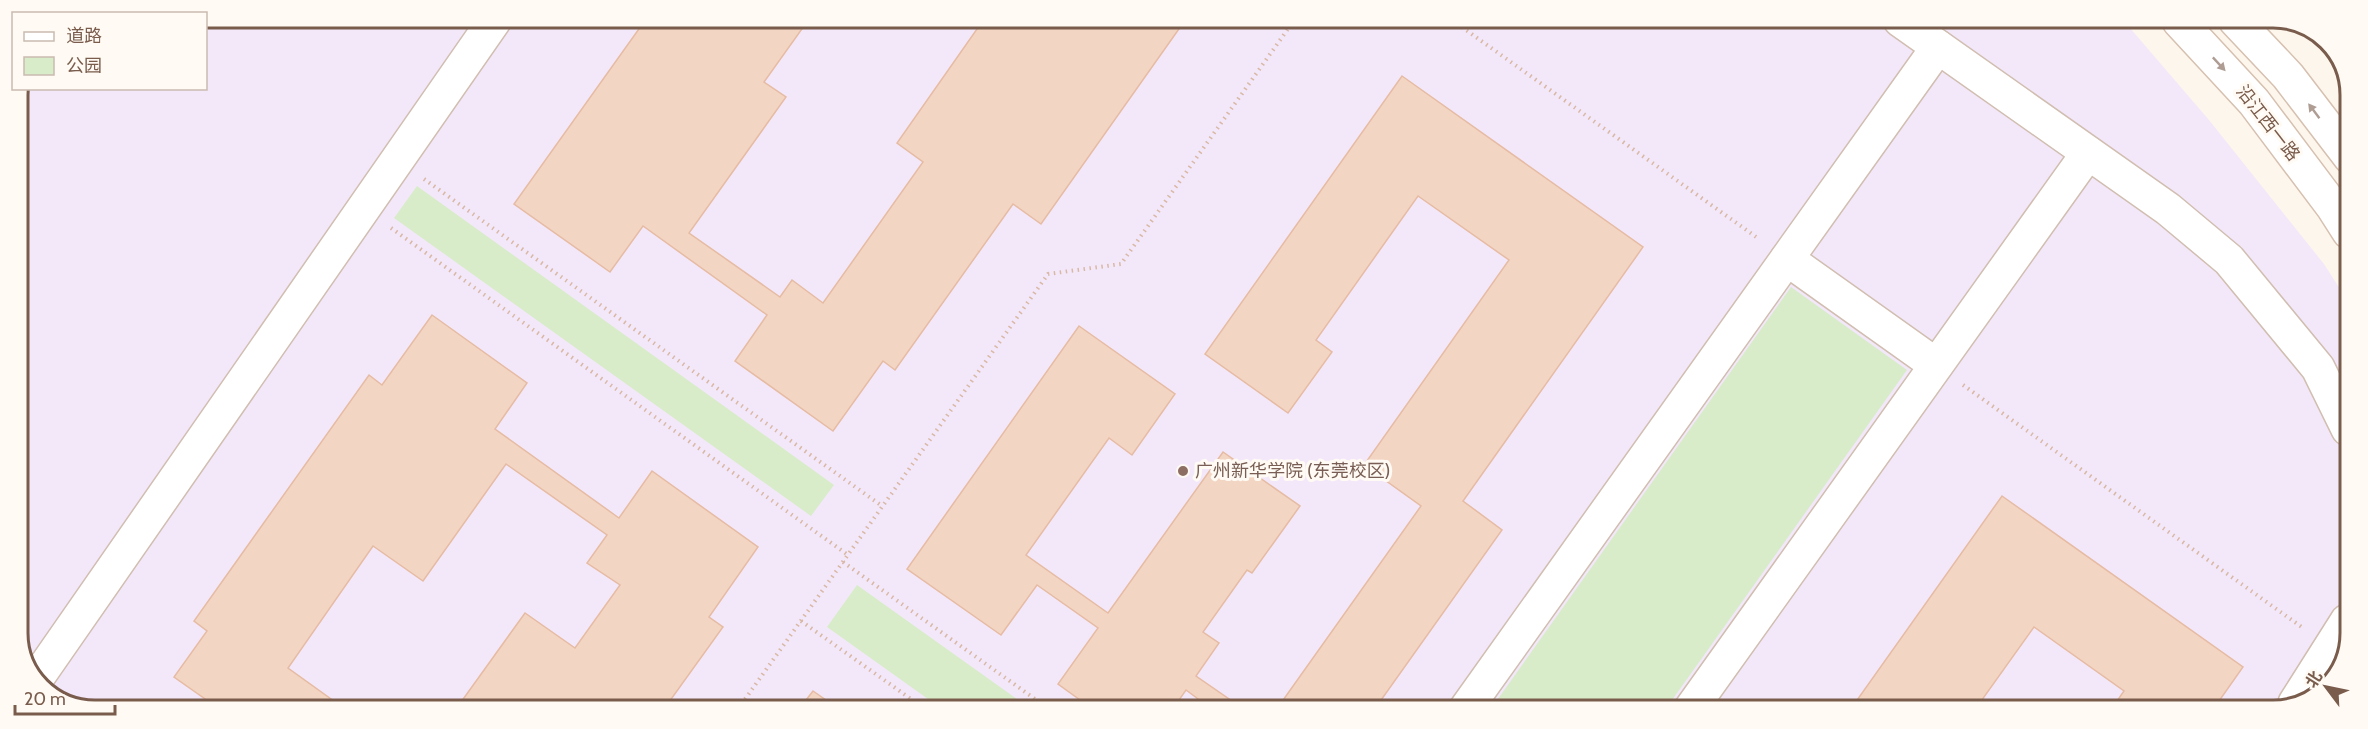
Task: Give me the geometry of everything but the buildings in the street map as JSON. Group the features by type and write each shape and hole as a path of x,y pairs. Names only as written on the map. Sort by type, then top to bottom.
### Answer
{"street":[{"path":"41,672 489,28"},
{"path":"1911,28 2168,209 2229,260 2318,368 2340,412"},
{"name":"沿江西一路","path":"2185,28 2254,102 2339,217"},
{"path":"2243,28 2288,76 2339,144"},
{"path":"1472,700 1938,47"},
{"path":"1697,700 2088,153"},
{"path":"1787,259 1936,365"},
{"path":"2302,693 2339,634"}],"path":[{"path":"744,700 1048,274 1121,264 1289,28"},
{"path":"1463,28 1787,259"},
{"path":"397,160 882,506"},
{"path":"364,208 848,555"},
{"path":"1936,365 2339,634"},
{"path":"843,562 1035,700"},
{"path":"801,621 912,700"}],"shaded area":[{"name":"广州新华学院 (东莞校区)","path":"207,28 2130,28 2209,120 2324,264 2339,288 2340,633 2335,657 2296,657 2296,696 2294,697 2272,700 87,700 66,694 51,684 42,674 32,655 29,638 29,90 207,90"}],"green space":[{"path":"417,186 834,485 811,516 394,218"},
{"path":"1791,287 1907,370 1672,700 1497,700"},
{"path":"857,585 1018,700 929,700 827,627"}],"place":[{"name":"广州新华学院 (东莞校区)","path":"1183,471"}]}
